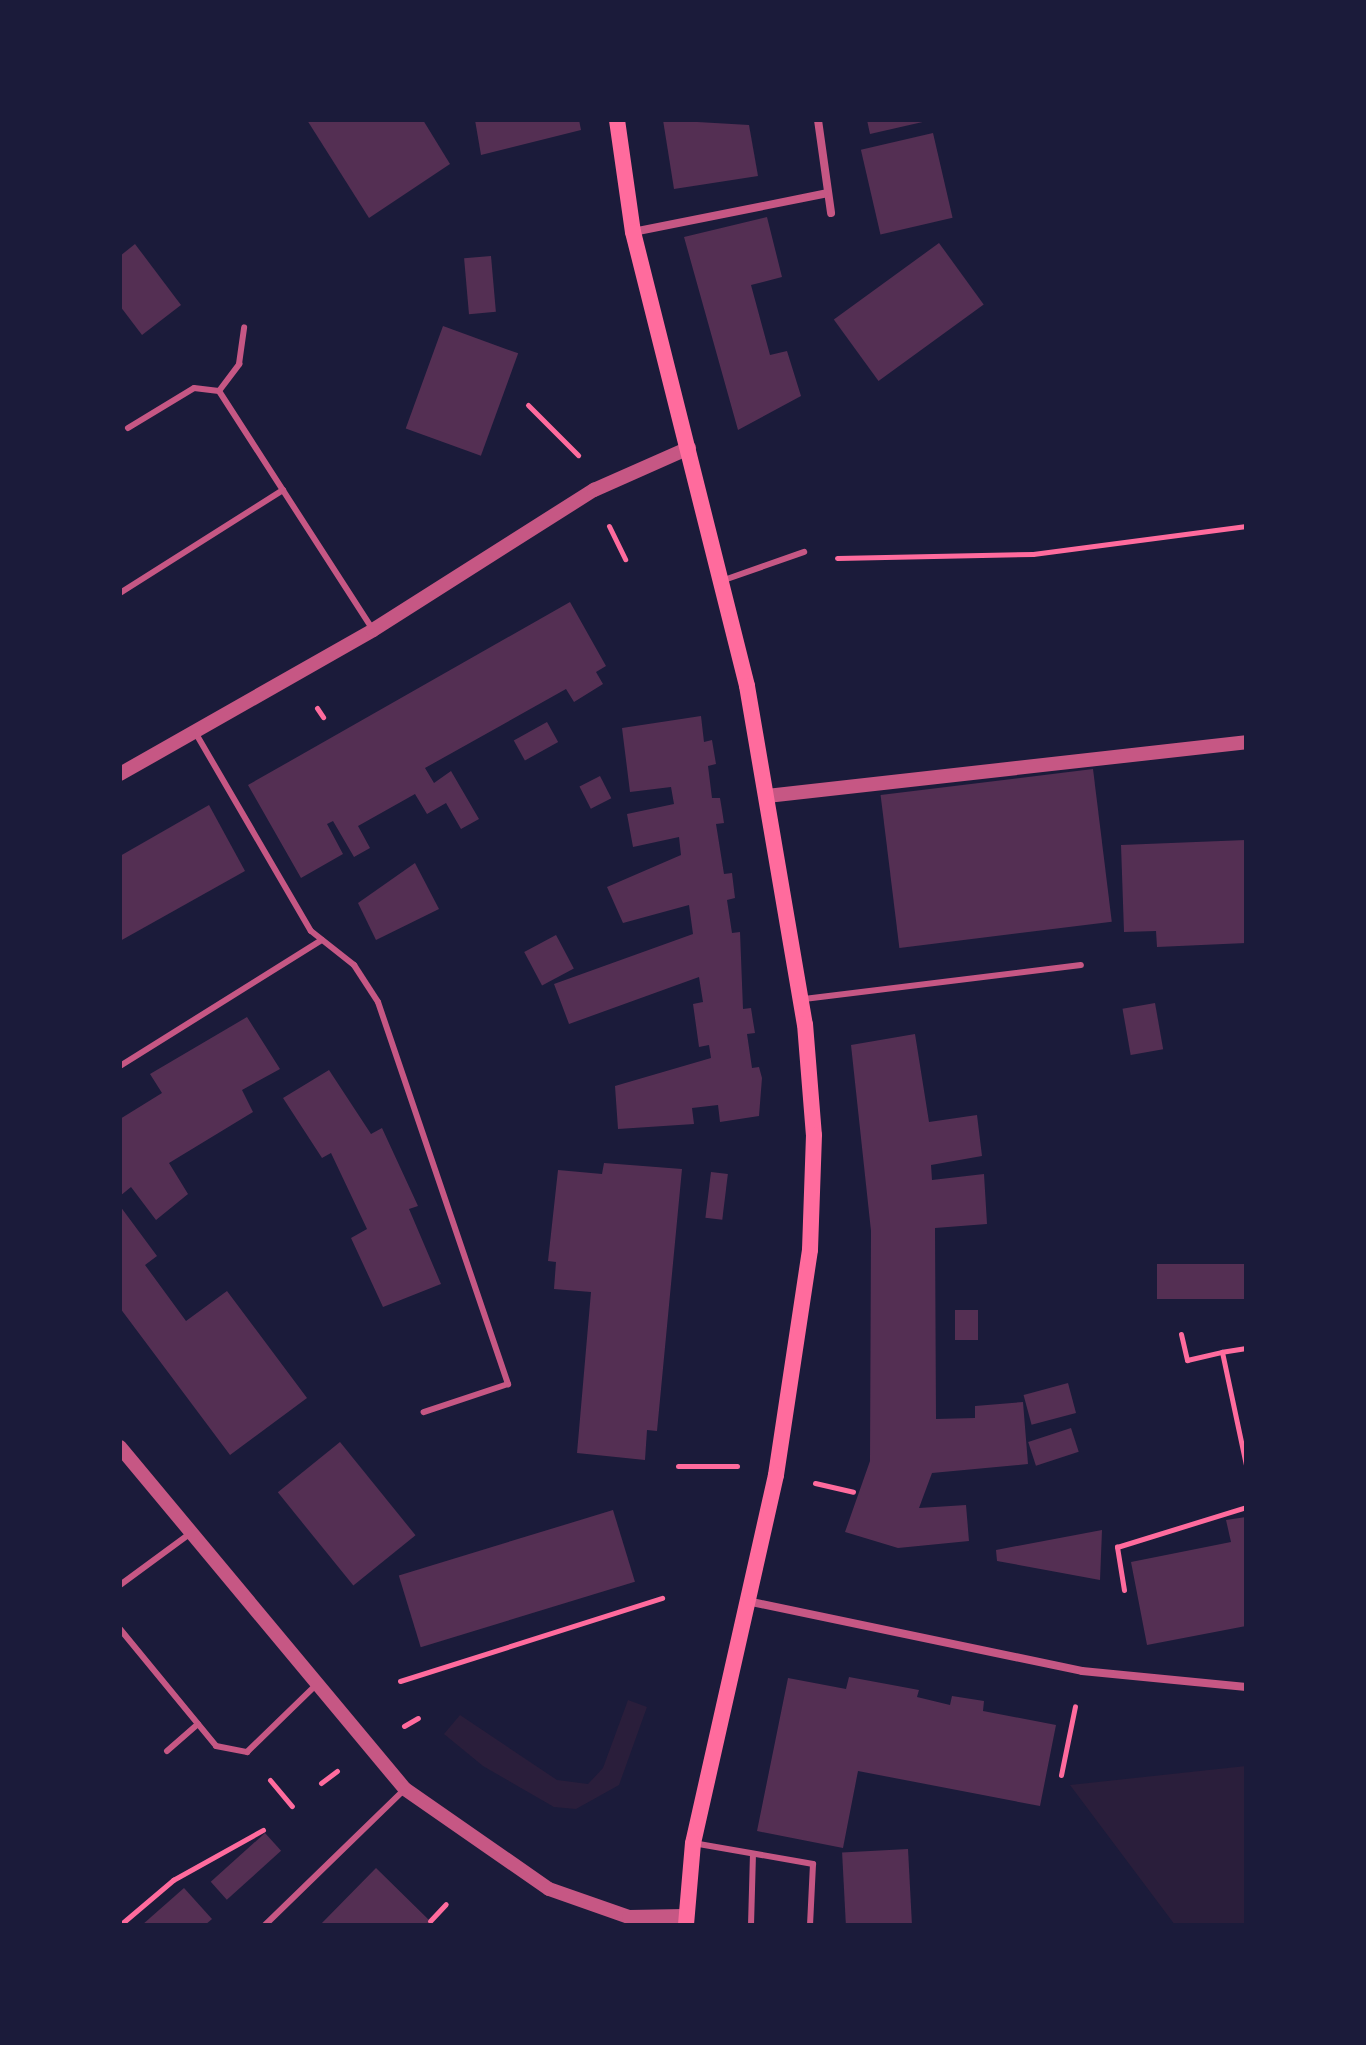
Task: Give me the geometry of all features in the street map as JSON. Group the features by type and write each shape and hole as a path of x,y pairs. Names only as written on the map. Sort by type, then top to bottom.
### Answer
{"main road":[{"path":"617,120 633,232 724,580 767,796 800,999 814,1135 810,1250 776,1475 693,1843 685,1920"}],"street":[{"path":"818,120 824,194 831,213"},
{"path":"633,232 824,194"},
{"path":"120,774 373,630 594,490 689,448"},
{"path":"767,796 1246,742"},
{"path":"120,1447 188,1535 405,1789 478,1845 549,1889 629,1917 685,1920"},
{"path":"746,1600 1082,1671 1246,1687"}],"lane":[{"path":"219,391 239,364 244,327"},
{"path":"128,428 194,388 219,391"},
{"path":"219,391 373,630"},
{"path":"120,593 283,490"},
{"path":"724,580 804,552"},
{"path":"195,732 322,940 354,965 378,1002 508,1384 424,1412"},
{"path":"120,1066 322,940"},
{"path":"800,999 1081,965"},
{"path":"120,1585 188,1535"},
{"path":"120,1629 216,1746 247,1752 316,1685"},
{"path":"167,1751 198,1724"},
{"path":"265,1925 405,1789"},
{"path":"693,1843 813,1864 810,1925"},
{"path":"751,1925 753,1854"}],"path":[{"path":"528,405 582,459"},
{"path":"605,518 625,559"},
{"path":"804,552 844,559 1033,554 1246,526"},
{"path":"316,707 323,717"},
{"path":"1181,1334 1187,1360 1246,1348"},
{"path":"1222,1352 1246,1465"},
{"path":"678,1466 738,1466"},
{"path":"810,1482 853,1492"},
{"path":"1124,1590 1117,1547 1246,1507"},
{"path":"400,1681 662,1598"},
{"path":"1061,1775 1077,1696"},
{"path":"259,1767 292,1806"},
{"path":"321,1783 341,1768"},
{"path":"120,1925 173,1880 263,1830"},
{"path":"430,1921 446,1904"}],"shaded area":[{"path":"628,1700 647,1707 619,1785 576,1809 554,1807 483,1766 444,1734 460,1715 557,1780 588,1784 603,1768"},
{"path":"1246,1766 1246,1925 1175,1925 1070,1785"}],"building":[{"path":"307,120 423,120 450,164 369,218"},
{"path":"475,120 579,120 581,130 481,155"},
{"path":"663,120 749,125 758,176 674,189"},
{"path":"867,120 927,120 927,121 870,134"},
{"path":"933,133 953,218 880,234 861,150"},
{"path":"767,217 782,277 751,285 770,355 787,351 801,396 738,430 684,237"},
{"path":"939,243 984,304 878,381 834,319"},
{"path":"135,244 181,305 142,335 120,306 120,256"},
{"path":"491,256 496,312 469,314 464,258"},
{"path":"443,326 518,353 481,456 406,428"},
{"path":"570,602 606,666 596,672 603,684 574,702 566,689 425,768 434,783 451,771 479,819 461,829 446,803 427,814 415,794 358,826 370,848 354,857 333,821 327,824 343,854 301,878 248,785"},
{"path":"701,716 704,742 712,740 716,764 708,766 712,798 720,798 724,823 716,824 724,874 732,873 735,898 727,900 732,933 740,932 743,1009 751,1008 755,1033 747,1034 752,1068 759,1067 762,1078 759,1116 720,1122 718,1105 692,1108 694,1124 618,1129 615,1086 711,1058 709,1045 699,1047 693,1004 703,1002 699,977 569,1024 554,984 693,934 689,905 623,923 607,887 681,855 679,837 633,847 627,814 674,804 671,787 630,792 622,728"},
{"path":"547,722 558,742 525,761 514,740"},
{"path":"1093,769 1112,922 899,948 881,795"},
{"path":"600,776 611,798 591,809 580,786"},
{"path":"209,805 245,871 120,941 120,856"},
{"path":"1246,840 1246,943 1157,947 1156,931 1124,932 1121,845"},
{"path":"415,863 439,909 376,940 358,903"},
{"path":"556,935 574,969 542,985 524,952"},
{"path":"1155,1003 1163,1049 1131,1055 1123,1009"},
{"path":"247,1017 280,1069 242,1090 253,1112 169,1163 188,1194 156,1220 131,1187 120,1196 120,1119 162,1093 150,1074"},
{"path":"915,1034 929,1122 977,1115 982,1156 931,1165 932,1180 984,1174 987,1224 935,1228 936,1419 975,1418 975,1406 1023,1402 1028,1464 932,1473 919,1508 966,1505 969,1541 898,1548 845,1532 870,1461 871,1231 851,1045"},
{"path":"329,1070 371,1134 382,1128 418,1206 409,1209 441,1284 383,1307 351,1238 367,1229 331,1153 322,1158 283,1098"},
{"path":"604,1163 682,1169 657,1431 647,1430 645,1460 577,1453 591,1292 554,1289 556,1262 548,1261 558,1170 602,1174"},
{"path":"711,1172 728,1174 722,1220 705,1218"},
{"path":"120,1206 157,1256 145,1265 186,1321 227,1291 307,1398 230,1455 120,1308"},
{"path":"1157,1264 1246,1264 1246,1299 1157,1299"},
{"path":"955,1310 978,1310 978,1340 955,1340"},
{"path":"1068,1383 1076,1413 1032,1425 1024,1395"},
{"path":"1071,1428 1079,1452 1036,1466 1028,1442"},
{"path":"340,1442 416,1535 353,1586 278,1492"},
{"path":"613,1510 635,1582 421,1647 399,1575"},
{"path":"1246,1517 1246,1626 1147,1645 1131,1562 1231,1542 1226,1520"},
{"path":"1102,1530 1100,1580 997,1561 996,1550"},
{"path":"849,1677 919,1690 917,1697 950,1705 952,1696 984,1701 983,1711 1056,1725 1040,1806 858,1771 843,1848 757,1831 788,1678 846,1689"},
{"path":"265,1833 281,1851 227,1900 211,1882"},
{"path":"908,1849 912,1925 846,1925 842,1852"},
{"path":"376,1868 430,1921 435,1925 320,1925"},
{"path":"184,1888 212,1919 205,1925 142,1925"}]}
